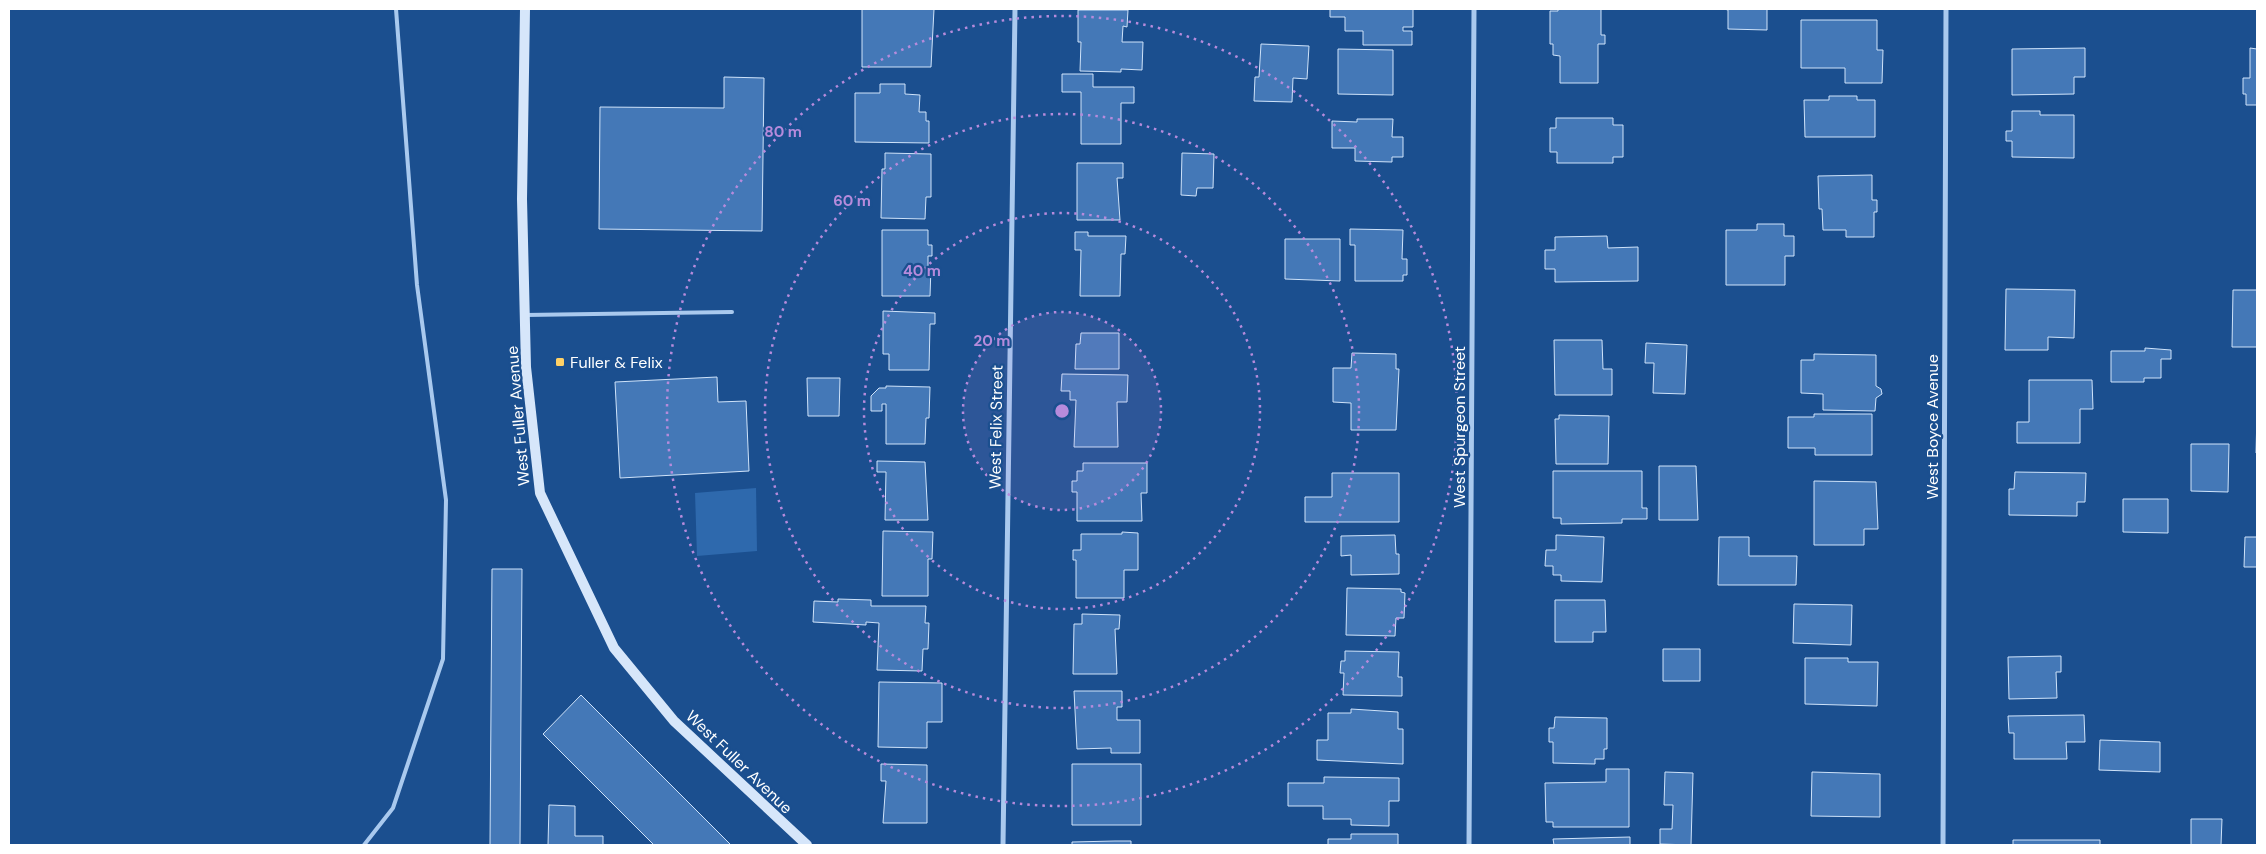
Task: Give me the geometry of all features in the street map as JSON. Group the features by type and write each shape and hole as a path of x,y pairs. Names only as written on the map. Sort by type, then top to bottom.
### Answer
{"street":[{"name":"West Fuller Avenue","path":"525,9 522,199 526,367 540,493 614,648 674,721 807,845"},
{"name":"West Felix Street","path":"1003,845 1015,9"},
{"name":"West Spurgeon Street","path":"1470,845 1474,9"},
{"name":"West Boyce Avenue","path":"1944,845 1946,9"}],"lane":[{"path":"364,845 393,808 443,659 446,500 417,285 396,9"},
{"path":"525,315 732,312"}],"shaded area":[{"path":"756,488 757,551 697,556 695,493"}],"building":[{"path":"862,9 934,9 931,67 862,67"},
{"path":"1330,9 1413,9 1413,27 1403,27 1403,31 1412,31 1412,45 1363,45 1363,31 1345,31 1345,17 1330,17"},
{"path":"1558,9 1601,9 1601,35 1605,35 1605,44 1598,44 1598,83 1560,83 1560,56 1553,55 1553,44 1550,44 1550,11 1558,11"},
{"path":"1724,9 1767,9 1767,30 1728,29 1728,10"},
{"path":"1078,10 1128,10 1127,27 1123,26 1122,42 1143,42 1142,70 1121,69 1121,72 1080,71 1081,42 1078,42"},
{"path":"1801,20 1877,20 1877,50 1883,50 1882,83 1845,83 1845,68 1801,68"},
{"path":"1261,44 1309,46 1307,79 1293,78 1292,102 1254,101 1255,77 1259,77"},
{"path":"2085,48 2085,77 2074,77 2074,94 2012,95 2012,49"},
{"path":"2250,48 2257,49 2257,105 2246,105 2246,94 2243,94 2243,78 2250,78"},
{"path":"1338,49 1393,50 1393,95 1338,94"},
{"path":"1062,74 1093,74 1093,87 1134,87 1134,103 1121,103 1121,144 1081,144 1081,92 1062,92"},
{"path":"724,77 764,78 762,231 599,229 600,107 724,108"},
{"path":"880,84 905,84 905,94 920,95 919,112 926,112 926,121 929,121 929,143 855,142 855,93 880,93"},
{"path":"1829,96 1857,96 1857,100 1875,100 1875,137 1805,137 1804,100 1829,100"},
{"path":"2012,111 2040,111 2040,115 2074,115 2074,158 2012,157 2012,141 2006,141 2006,131 2012,131"},
{"path":"1556,118 1613,118 1613,125 1623,125 1623,157 1613,157 1613,163 1557,163 1557,152 1550,152 1550,128 1556,128"},
{"path":"1357,119 1393,119 1392,137 1403,137 1403,157 1392,157 1392,162 1355,161 1355,148 1332,148 1332,121 1357,122"},
{"path":"885,153 931,154 931,197 926,197 925,219 881,218 882,169 885,169"},
{"path":"1182,153 1214,154 1213,188 1197,188 1196,196 1181,195"},
{"path":"1077,163 1123,163 1123,178 1117,178 1120,220 1077,220"},
{"path":"1872,175 1872,200 1877,200 1877,212 1874,212 1874,237 1846,237 1846,230 1823,230 1822,209 1819,209 1818,176"},
{"path":"1757,224 1784,224 1784,236 1794,236 1794,256 1785,256 1785,285 1726,285 1726,230 1757,230"},
{"path":"1350,229 1403,230 1402,259 1407,259 1407,275 1403,275 1403,281 1355,281 1355,245 1350,245"},
{"path":"882,230 928,230 928,245 932,245 932,256 928,256 928,267 931,267 930,296 882,296"},
{"path":"1075,232 1088,232 1088,236 1126,236 1125,254 1121,254 1120,296 1080,296 1081,250 1075,250"},
{"path":"1607,236 1608,248 1638,247 1638,281 1555,282 1555,269 1545,269 1545,250 1555,250 1555,237"},
{"path":"1285,239 1340,239 1340,281 1285,279"},
{"path":"2006,289 2075,290 2074,338 2048,337 2048,350 2005,350"},
{"path":"2233,290 2257,290 2257,347 2232,347"},
{"path":"883,311 935,313 935,324 930,324 929,370 889,370 889,354 883,354"},
{"path":"1081,333 1119,333 1119,369 1075,369 1076,344 1080,344"},
{"path":"1554,340 1602,340 1603,369 1612,369 1612,395 1555,395"},
{"path":"1646,343 1687,345 1685,394 1653,393 1654,363 1645,363"},
{"path":"2145,348 2171,350 2171,359 2161,359 2161,378 2144,378 2144,382 2111,382 2111,351 2145,351"},
{"path":"1352,353 1396,354 1396,369 1399,369 1396,430 1351,430 1351,403 1333,402 1333,368 1351,368"},
{"path":"1814,354 1876,355 1876,386 1881,389 1882,394 1876,398 1875,411 1823,410 1823,394 1801,393 1801,360 1814,360"},
{"path":"1062,374 1128,375 1127,402 1117,402 1118,447 1074,447 1076,400 1070,400 1070,391 1061,391"},
{"path":"717,377 718,402 746,401 749,471 620,478 615,382"},
{"path":"807,378 840,378 839,416 808,416"},
{"path":"2029,380 2092,380 2093,409 2080,409 2080,443 2017,443 2017,422 2029,422"},
{"path":"886,386 930,387 929,418 926,418 925,444 886,444 886,404 882,404 882,411 871,411 871,396 879,388 886,388"},
{"path":"2257,413 2257,453 2256,453"},
{"path":"1814,414 1872,414 1872,455 1815,455 1815,448 1788,448 1788,417 1814,417"},
{"path":"1559,415 1609,416 1608,464 1556,464 1555,419 1559,419"},
{"path":"2191,444 2229,444 2228,492 2191,491"},
{"path":"877,461 925,462 928,520 885,520 886,472 877,472"},
{"path":"1083,463 1147,463 1147,493 1141,493 1142,521 1077,521 1077,492 1072,492 1072,481 1077,481 1077,471 1083,471"},
{"path":"1659,466 1696,466 1698,520 1659,520"},
{"path":"1553,471 1642,471 1642,508 1647,508 1647,519 1622,519 1622,523 1561,524 1561,518 1553,518"},
{"path":"2015,472 2086,473 2085,502 2077,502 2077,516 2009,515 2009,489 2014,489"},
{"path":"1332,473 1399,473 1399,522 1305,522 1305,497 1332,497"},
{"path":"1814,481 1876,482 1878,529 1864,529 1864,545 1814,545"},
{"path":"2123,499 2168,499 2168,533 2123,532"},
{"path":"883,531 933,532 932,559 928,559 928,596 882,596"},
{"path":"1122,532 1138,533 1138,570 1124,570 1124,598 1076,598 1076,560 1073,560 1073,550 1081,550 1081,534 1122,534"},
{"path":"1395,535 1396,554 1399,554 1399,574 1351,575 1351,555 1341,556 1341,536"},
{"path":"1556,535 1604,537 1602,582 1561,581 1561,575 1553,575 1553,566 1545,566 1546,550 1556,550"},
{"path":"1719,537 1749,537 1749,556 1797,556 1796,585 1718,585"},
{"path":"2245,537 2257,537 2257,567 2244,567"},
{"path":"492,569 522,569 520,845 490,845"},
{"path":"1347,588 1401,589 1401,592 1405,593 1404,618 1396,618 1395,636 1346,635"},
{"path":"838,599 871,600 871,606 926,606 925,623 929,623 928,649 923,649 922,671 877,670 879,623 866,622 866,625 813,622 814,601 838,602"},
{"path":"1555,600 1605,600 1606,632 1593,632 1593,642 1555,642"},
{"path":"1794,604 1852,605 1851,645 1793,643"},
{"path":"1082,614 1120,615 1119,629 1115,629 1117,674 1073,674 1074,624 1082,624"},
{"path":"1663,649 1700,649 1700,681 1663,681"},
{"path":"1345,651 1399,652 1398,677 1402,677 1402,696 1343,695 1344,673 1340,673 1341,661 1345,661"},
{"path":"2061,656 2061,672 2056,672 2057,698 2009,699 2008,657"},
{"path":"1805,658 1848,658 1848,662 1878,662 1877,706 1805,704"},
{"path":"879,682 942,683 942,722 927,722 927,748 878,747"},
{"path":"1074,691 1122,691 1122,707 1117,707 1117,720 1140,720 1140,753 1111,753 1111,748 1077,749"},
{"path":"581,695 731,845 654,845 543,734"},
{"path":"1351,709 1398,712 1398,729 1403,729 1403,764 1317,760 1317,740 1328,740 1328,713 1351,713"},
{"path":"2084,715 2085,742 2066,742 2067,759 2014,759 2014,733 2009,733 2008,716"},
{"path":"1555,717 1607,718 1607,749 1604,749 1604,759 1595,759 1595,764 1553,763 1553,742 1549,742 1549,728 1554,728"},
{"path":"2100,740 2160,742 2160,772 2099,770"},
{"path":"881,764 927,765 927,823 883,823 886,781 881,781"},
{"path":"1072,764 1141,764 1141,825 1072,825"},
{"path":"1606,769 1629,769 1629,827 1553,827 1553,822 1546,822 1545,783 1606,782"},
{"path":"1665,772 1693,773 1691,845 1660,844 1660,829 1672,829 1673,805 1664,805"},
{"path":"1812,772 1880,774 1880,817 1811,816"},
{"path":"1324,777 1399,778 1399,801 1389,801 1389,826 1351,825 1351,819 1323,819 1323,806 1288,806 1288,783 1324,783"},
{"path":"549,805 575,806 575,836 603,836 603,845 548,845"},
{"path":"2191,819 2222,819 2221,845 2191,845"},
{"path":"1351,834 1398,834 1398,845 1328,845 1328,839 1351,839"},
{"path":"1630,837 1630,845 1554,845 1553,839"},
{"path":"2013,840 2100,840 2100,845 2013,845"},
{"path":"1131,841 1131,845 1072,845 1072,842"}],"place":[{"name":"Fuller & Felix","path":"560,362"}]}
